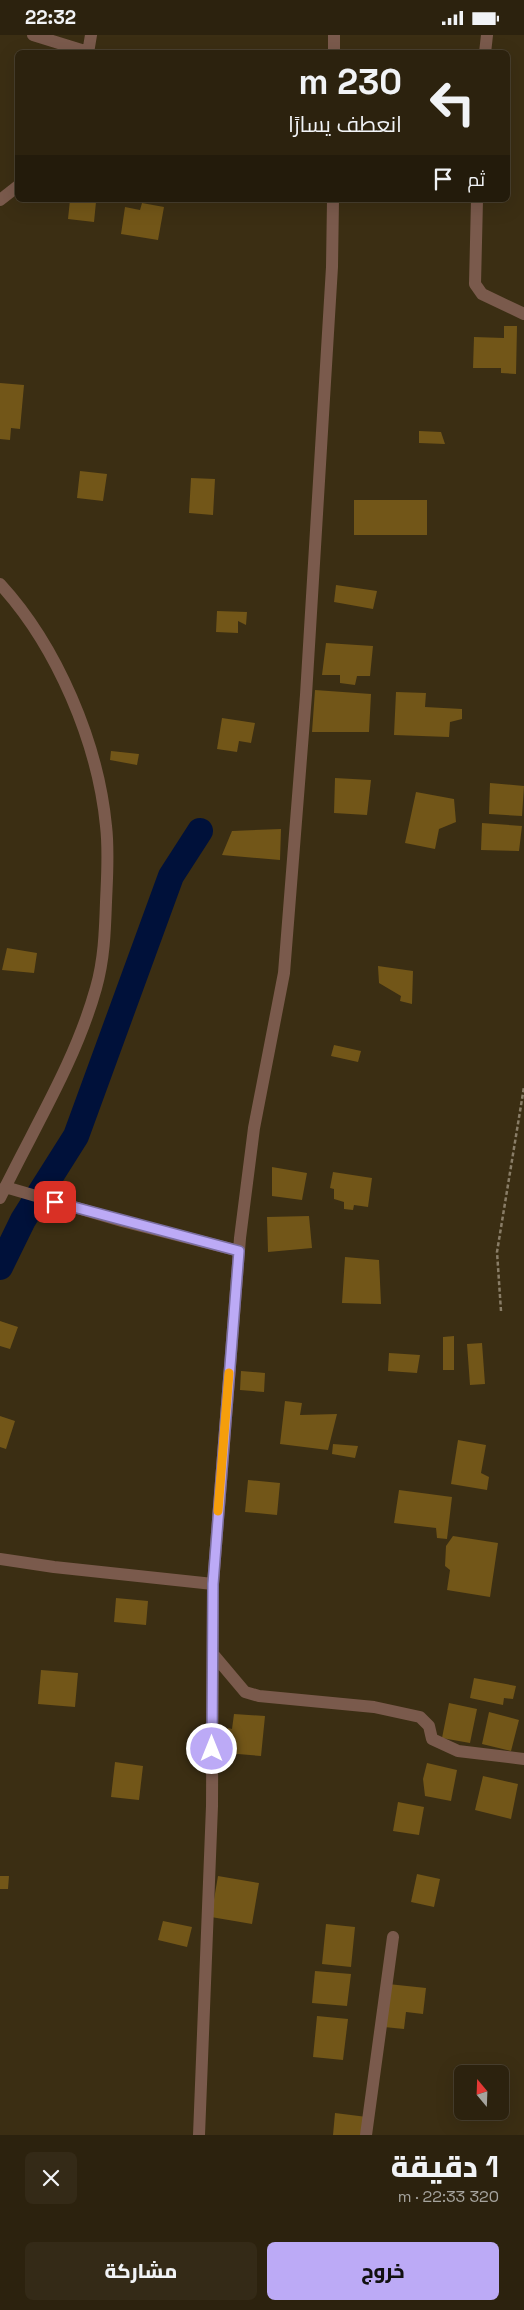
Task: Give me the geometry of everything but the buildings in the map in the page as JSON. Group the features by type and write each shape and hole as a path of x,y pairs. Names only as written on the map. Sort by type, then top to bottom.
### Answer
{"street":[{"path":"33,35 82,50"},
{"path":"88,50 91,35"},
{"path":"334,35 334,50"},
{"path":"486,50 487,35"},
{"path":"0,201 15,188"},
{"path":"199,2135 212,1806 213,1584 239,1251 254,1128 284,973 306,695 332,267 333,202"},
{"path":"477,202 475,284 482,295 524,315"},
{"path":"0,584 38,636 62,677 94,759 106,827 104,953 96,988 84,1023 47,1107 3,1193 239,1251"},
{"path":"0,1559 54,1567 213,1584"},
{"path":"213,1654 245,1691 259,1696 374,1707 420,1717 429,1726 432,1739 458,1751 524,1759"},
{"path":"366,2135 393,1937"}],"path":[{"path":"501,1311 497,1252 524,1087"}],"waterway":[{"path":"0,1267 23,1220 76,1136 171,876 200,831"}],"slow traffic":[{"path":"218,1511 229,1373"}],"route":[{"path":"55,1202 239,1251 213,1584 212,1749"}]}
